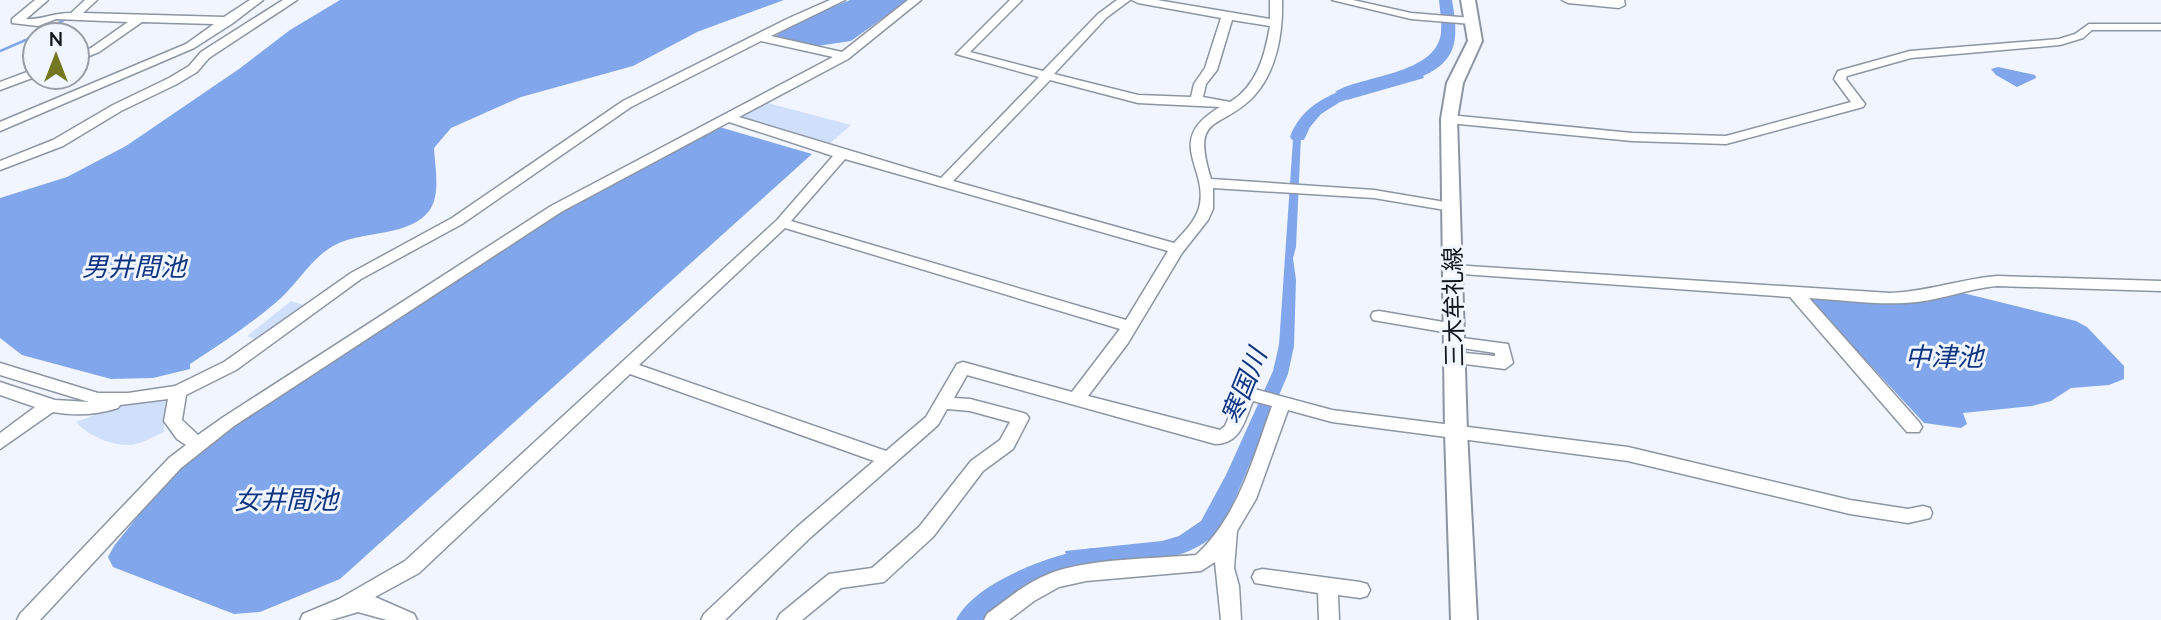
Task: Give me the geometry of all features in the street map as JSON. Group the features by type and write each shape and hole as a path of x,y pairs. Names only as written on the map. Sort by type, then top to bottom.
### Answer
{"main road":[{"name":"三木牟礼線","path":"1464,620 1455,432 1449,119 1455,83 1475,41 1465,21 1468,0"}],"street":[{"path":"42,0 16,21 38,23 54,16 229,21"},
{"path":"74,16 91,0"},
{"path":"0,127 190,46 257,0"},
{"path":"0,166 58,143 151,90 173,81 192,69 205,55 291,0"},
{"path":"0,388 48,407 89,409 128,399 178,392 230,366 356,276 457,221 627,104 793,20 839,0"},
{"path":"27,620 150,488 198,444 556,209 844,56 915,0"},
{"path":"1016,0 962,54 1138,99 1222,102 1232,106"},
{"path":"943,183 1102,16 1124,0"},
{"path":"1138,0 1277,24"},
{"path":"1076,399 1130,327 1177,249 1205,213 1208,203 1206,183 1199,169 1198,144 1201,131 1210,120 1250,93 1258,80 1268,59 1277,24 1276,0"},
{"path":"1338,0 1436,19 1465,21"},
{"path":"1568,0 1619,5 1618,0"},
{"path":"1197,101 1196,92 1205,74 1211,70 1227,16"},
{"path":"91,52 139,19"},
{"path":"1449,119 1632,137 1726,140 1858,104 1840,79 1842,74 1855,69 1910,55 2060,41 2079,36 2089,27 2161,27"},
{"path":"761,37 844,56"},
{"path":"118,77 151,90"},
{"path":"0,86 21,78"},
{"path":"727,117 842,154 1177,249"},
{"path":"310,620 412,567 782,223 842,154"},
{"path":"1206,183 1392,196 1451,207"},
{"path":"782,223 1130,327"},
{"path":"1453,271 1890,298 1919,297 1974,283 1997,281 2161,286"},
{"path":"1794,291 1913,427"},
{"path":"1379,316 1455,343"},
{"path":"627,367 889,459"},
{"path":"711,620 804,532 932,422 963,368 1215,437 1224,437 1231,430 1247,393 1281,405 1332,416 1628,454 1850,506 1908,516 1923,513"},
{"path":"0,369 98,399 128,399"},
{"path":"178,392 173,421 183,434 198,444"},
{"path":"787,620 836,580 877,576 926,532 977,467 1007,444 1020,418 970,405 944,403"},
{"path":"994,620 1027,595 1055,580 1086,573 1201,563 1214,551 1247,499 1281,405"},
{"path":"0,442 48,407"},
{"path":"1228,530 1223,568 1229,586 1231,620"},
{"path":"1262,577 1360,590"},
{"path":"1328,587 1328,620"},
{"path":"347,603 368,602 407,620"}],"shaded area":[{"path":"760,101 851,125 828,145 729,117"},
{"path":"291,301 310,307 261,342 247,336"},
{"path":"163,397 166,400 164,432 135,444 120,445 106,441 92,435 76,422 129,402"}],"water":[{"name":"男井間池","path":"340,0 784,0 697,32 633,66 521,97 451,128 434,148 435,197 429,211 421,219 399,229 350,239 330,248 315,260 281,298 190,364 190,369 153,378 111,379 22,355 0,338 0,198 67,177 126,146 239,69 290,30"},
{"path":"850,0 908,0 851,41 817,46 774,37 801,19"},
{"path":"1439,0 1452,0 1455,35 1450,54 1435,70 1423,76 1424,78 1347,100 1335,92 1396,72 1426,58 1436,47 1441,33"},
{"path":"1998,67 2035,75 2036,78 2017,87 1991,69"},
{"path":"1310,116 1301,136 1296,247 1293,258 1296,280 1294,346 1288,374 1223,527 1191,550 1172,557 1131,565 1070,570 1065,551 1162,541 1179,536 1201,521 1226,475 1273,371 1279,345 1293,140 1300,122"},
{"name":"女井間池","path":"716,126 812,154 340,579 260,612 234,614 113,567 108,557 114,546 161,487 207,440 555,212"},
{"name":"中津池","path":"1963,293 2076,321 2087,327 2124,366 2124,379 2109,385 2071,388 2051,401 2032,406 1963,413 1967,424 1961,428 1924,423 1809,299 1906,302"}],"waterway":[{"path":"62,21 87,0"},
{"path":"0,51 21,42"},
{"name":"寒国川","path":"1298,137 1302,127 1316,111 1335,99 1366,88"},
{"name":"寒国川","path":"969,620 1026,578 1057,565 1092,558"}]}
